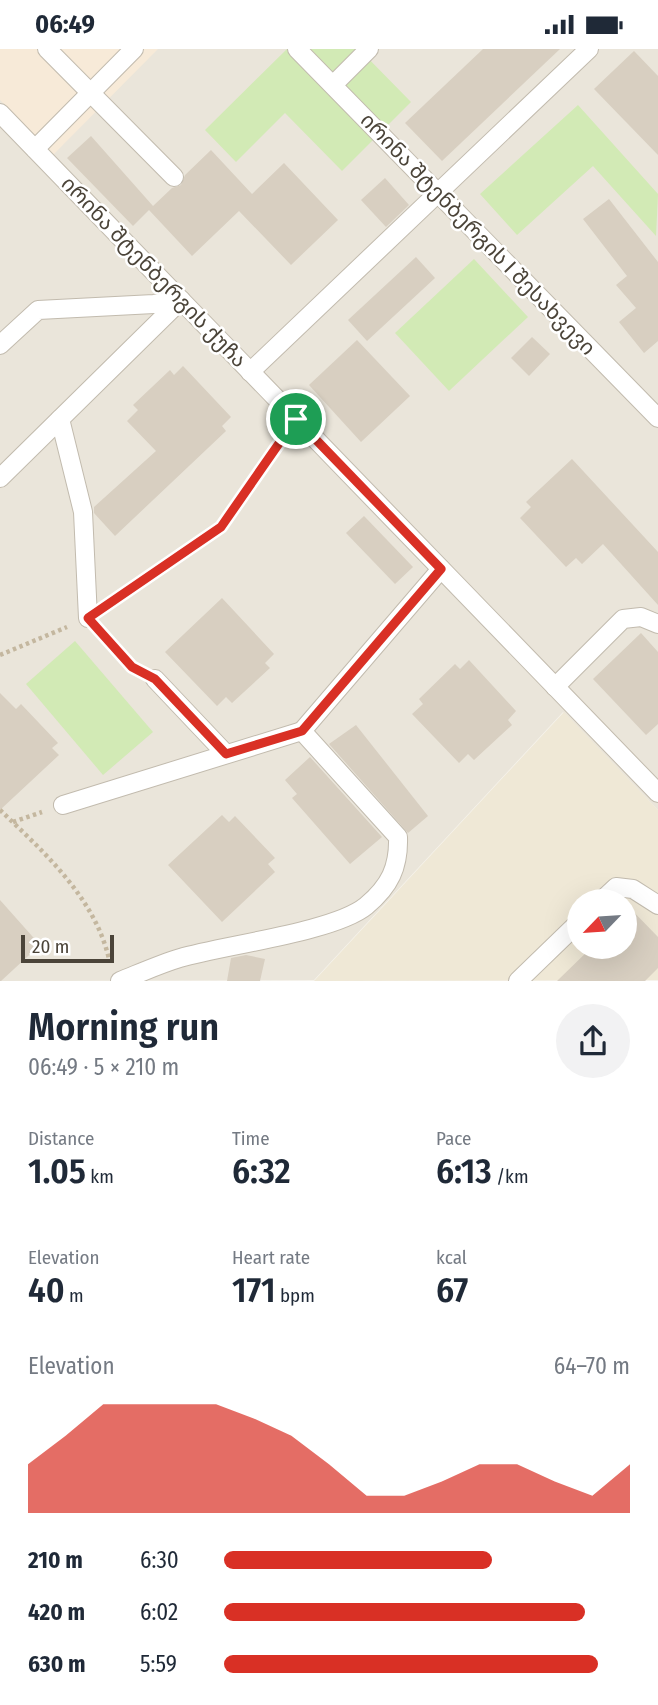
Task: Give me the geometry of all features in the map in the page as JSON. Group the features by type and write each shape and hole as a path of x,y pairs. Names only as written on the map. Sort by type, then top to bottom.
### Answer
{"lane":[{"path":"47,49 174,177"},
{"path":"35,149 134,49"},
{"name":"ირინა შტენბერგის I შესახვევი","path":"297,49 658,418"},
{"path":"332,85 369,49"},
{"path":"250,372 584,51"},
{"name":"ირინა შტენბერგის ქუჩა","path":"0,113 658,793"},
{"path":"0,345 38,310 154,304 181,300"},
{"path":"0,478 181,300"},
{"path":"60,419 83,512 88,618"},
{"path":"63,805 302,731 441,569"},
{"path":"555,687 623,619 640,617 658,624"},
{"path":"155,679 226,754"},
{"path":"116,975 323,925 364,908 389,883 399,860 398,837 302,731"},
{"path":"614,889 633,889"},
{"path":"637,892 658,905"},
{"path":"518,981 567,934"}],"path":[{"path":"0,655 88,618 221,527 296,419"},
{"path":"88,618 132,667 155,679"},
{"path":"0,810 56,863 103,933 116,975"}],"shaded area":[{"path":"0,49 658,49 658,810 563,712 314,980 0,981"},
{"path":"0,49 158,49 53,155 0,100"},
{"path":"564,712 658,810 658,980 314,981"}],"green space":[{"path":"287,49 359,49 411,102 342,171 285,113 236,162 205,130"},
{"path":"578,105 658,194 656,236 593,166 517,235 480,194"},
{"path":"474,259 528,317 449,391 395,333"},
{"path":"75,641 153,732 103,775 26,684"}],"building":[{"path":"483,49 560,49 442,161 405,123"},
{"path":"634,51 658,76 658,155 594,89"},
{"path":"91,136 153,206 172,188 181,185 185,175 211,150 252,194 284,163 338,220 291,265 239,211 192,256 149,210 133,226 67,158"},
{"path":"385,178 409,205 386,227 361,200"},
{"path":"609,199 658,262 658,341 644,353 619,322 636,308 616,285 627,276 583,219"},
{"path":"416,257 435,278 367,341 348,320"},
{"path":"532,337 550,354 529,376 511,358"},
{"path":"357,340 410,396 361,442 309,385"},
{"path":"183,366 231,417 222,426 226,431 115,536 94,513 94,507 156,451 127,421 138,410 133,405 170,370 174,375"},
{"path":"572,459 658,552 658,605 603,544 582,564 576,558 566,567 520,518 531,507 526,502"},
{"path":"364,516 413,567 395,584 346,533"},
{"path":"222,598 274,654 265,663 270,668 232,703 226,697 217,706 165,652"},
{"path":"641,633 658,652 658,724 646,735 593,679"},
{"path":"469,660 516,711 508,720 512,725 474,760 468,754 459,763 412,714 423,704 419,699 455,664 460,669"},
{"path":"0,693 16,709 21,704 58,743 52,748 59,755 0,810"},
{"path":"356,725 428,816 408,833 329,744"},
{"path":"310,757 382,837 350,864 292,798 297,794 285,780"},
{"path":"222,815 229,822 235,816 275,858 268,864 275,872 222,922 168,865"},
{"path":"0,900 40,945 1,981 0,981"},
{"path":"637,915 658,937 658,968 645,981 557,981 580,959 637,959"},
{"path":"246,955 265,959 260,981 227,981 231,958"}],"route":[{"path":"296,419 441,569 302,731 226,754 155,679 132,667 88,618 221,527 296,419"}]}
